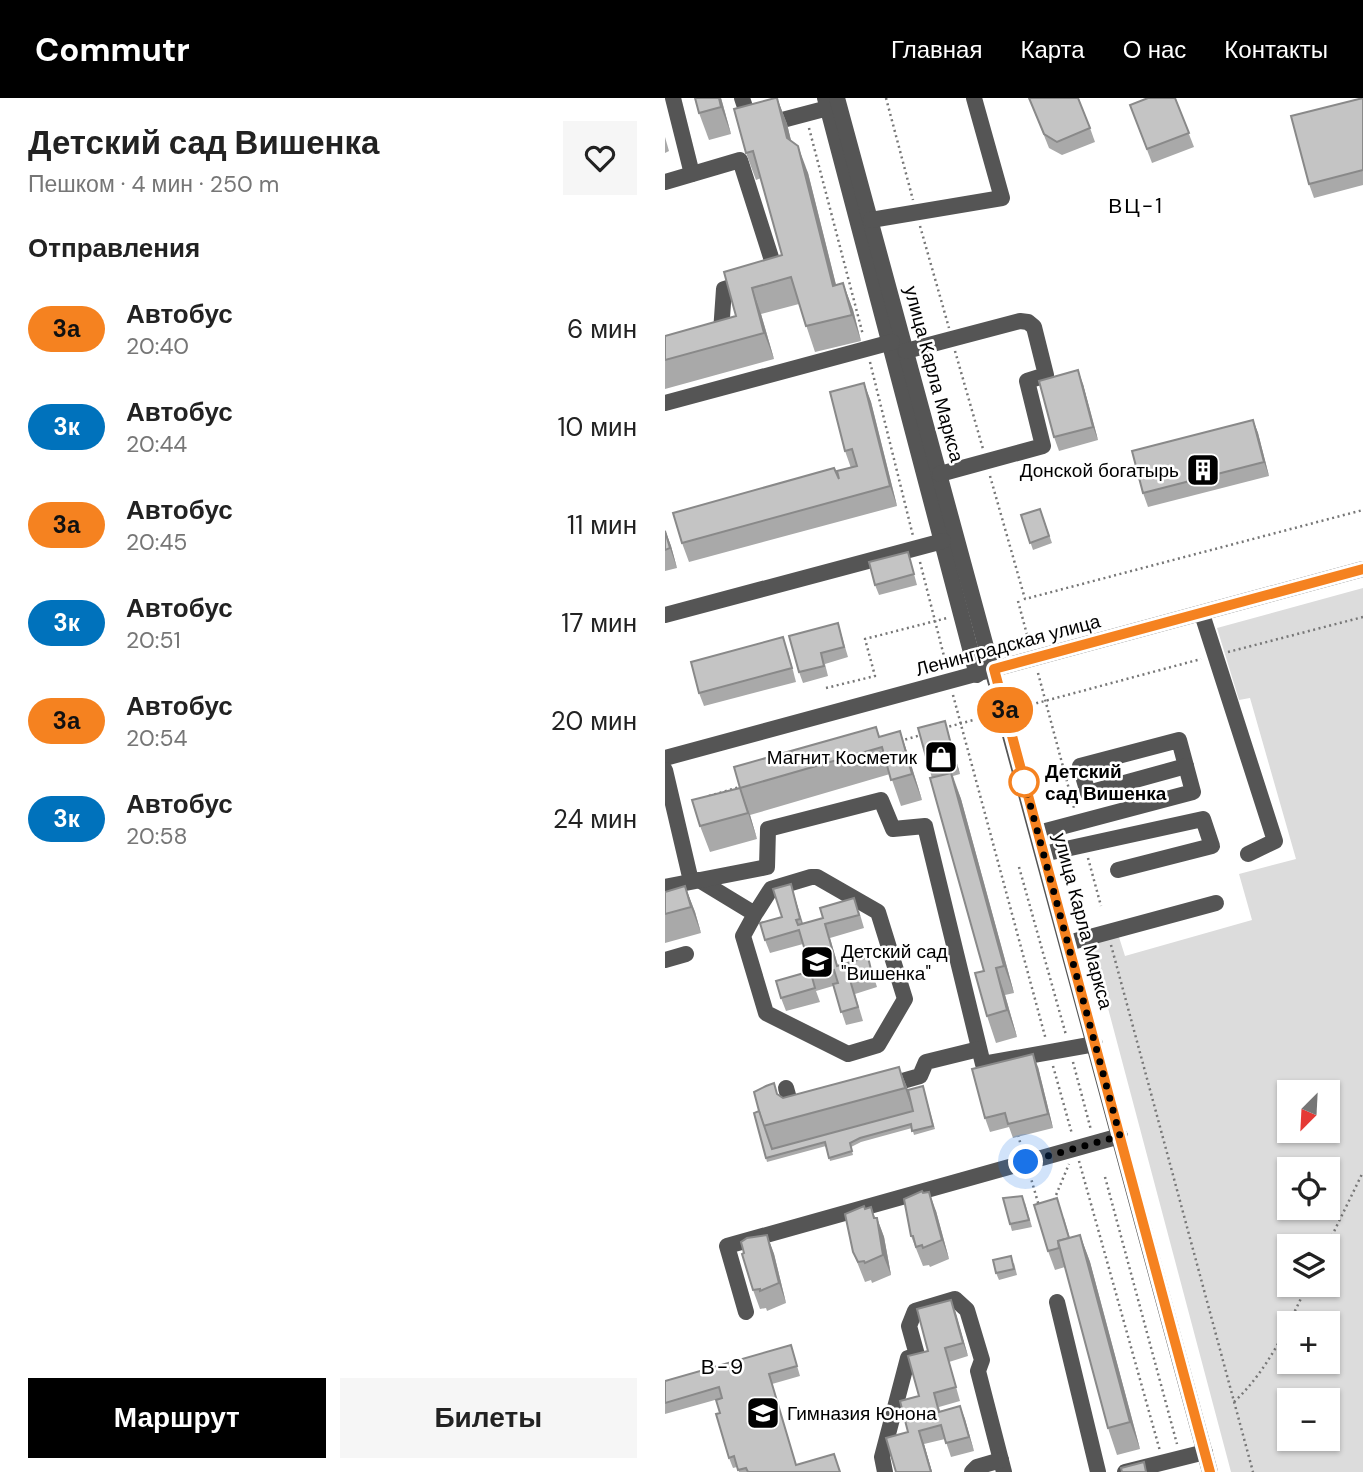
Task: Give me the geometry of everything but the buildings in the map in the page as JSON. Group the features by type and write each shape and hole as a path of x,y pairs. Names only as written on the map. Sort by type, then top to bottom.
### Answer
{"street":[{"path":"673,98 692,174"},
{"path":"742,98 752,128 806,114 830,102"},
{"path":"871,220 1002,198 974,98"},
{"name":"улица Карла Маркса","path":"830,102 871,220 1210,1472"},
{"name":"улица Карла Маркса","path":"830,102 977,674"},
{"path":"665,182 740,160 776,273 724,289 720,332 698,338"},
{"path":"906,351 1020,321 1028,321 1034,327 1046,376 1027,381 1043,446 940,474"},
{"path":"665,402 892,342"},
{"path":"665,615 943,541"},
{"path":"1033,659 1363,571"},
{"name":"Ленинградская улица","path":"665,758 1363,571"},
{"path":"1202,614 1275,841 1248,854"},
{"path":"1038,833 1193,792 1186,766 1179,740 1080,766 1088,793 1186,766"},
{"path":"665,770 695,880 755,914"},
{"path":"665,887 767,867 768,829 881,800 893,829 925,826 983,1063 1095,1044"},
{"path":"1044,854 1203,818 1212,846 1118,870"},
{"path":"811,877 817,877 878,912 905,999 878,1045 848,1054 766,1013 743,936 755,914 771,889 811,877"},
{"path":"1068,943 1216,902"},
{"path":"665,960 686,954"},
{"path":"869,1091 920,1076 926,1062 979,1048"},
{"path":"786,1088 793,1112 818,1105"},
{"path":"746,1312 727,1246 1120,1136"},
{"path":"885,1472 882,1457 908,1358 917,1355 909,1326 915,1311 955,1298 968,1310 982,1360 978,1371 1002,1466 977,1466 972,1472"},
{"path":"1057,1302 1098,1472"},
{"path":"1125,1472 1205,1452"}],"path":[{"path":"806,114 936,621"},
{"path":"1025,599 1363,510"},
{"path":"1018,601 1078,824"},
{"path":"826,688 875,676 865,639 961,615"},
{"path":"1084,845 1101,906"},
{"path":"1019,867 1095,1143"},
{"path":"1108,934 1253,1472"},
{"path":"1333,1234 1363,1172"},
{"path":"1105,1177 1181,1458"},
{"path":"1234,1402 1254,1384 1273,1355 1302,1297"}],"shaded area":[{"path":"1363,588 1363,1472 1231,1472 1091,944 1118,934 1125,956 1252,920 1239,874 1296,859 1250,698 1239,700 1217,628"}],"bus line":[{"name":"3а","path":"1210,1472 994,669 1363,569"}],"place":[{"name":"Донской богатырь","path":"1203,470"},
{"name":"Магнит Косметик","path":"941,757"},
{"name":"Детский сад Вишенка","path":"1024,782"},
{"name":"Детский сад \"Вишенка\"","path":"817,962"},
{"name":"Гимназия Юнона","path":"763,1413"}],"district":[{"name":"ВЦ-1","path":"1136,206"},
{"name":"В-9","path":"723,1367"}],"route":[{"path":"1024,782 1120,1136 1026,1162"}]}
